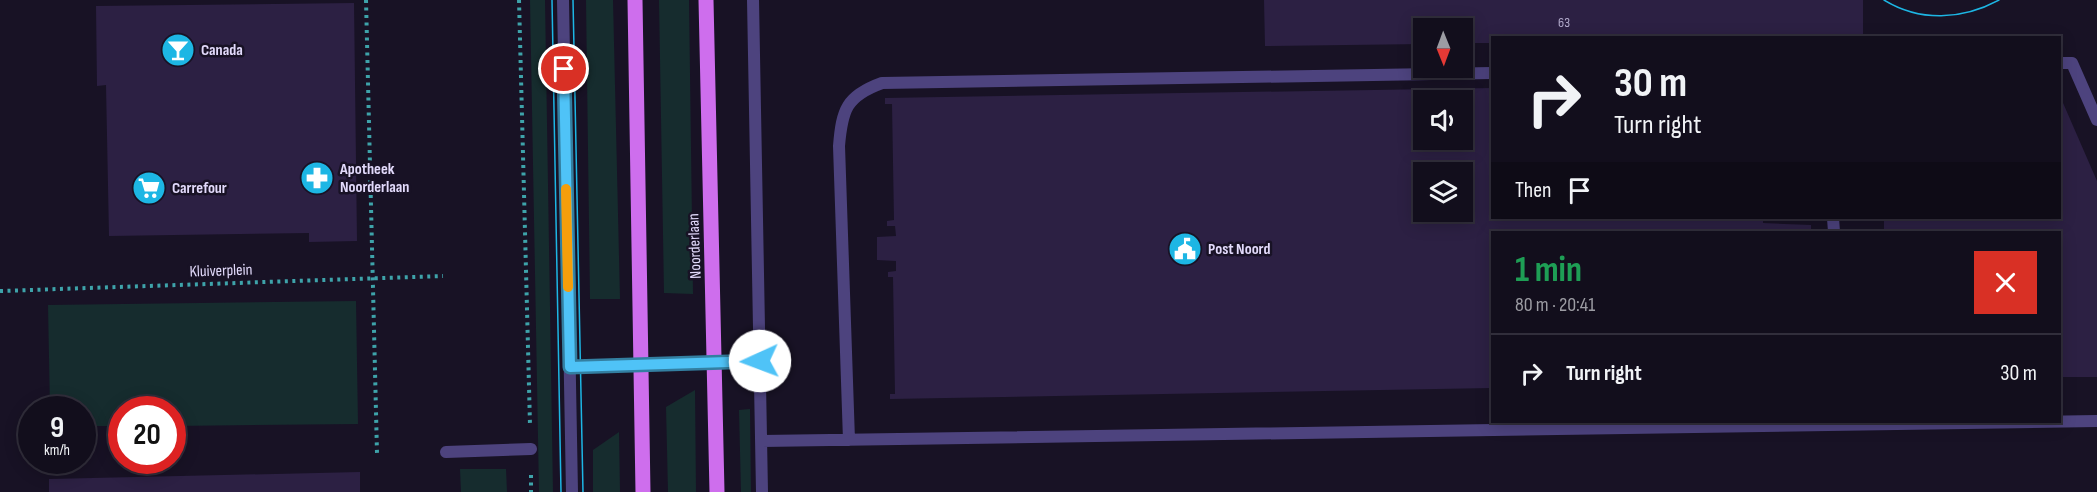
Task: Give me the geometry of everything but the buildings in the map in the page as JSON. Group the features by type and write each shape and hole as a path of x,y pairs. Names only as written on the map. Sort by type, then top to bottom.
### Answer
{"main road":[{"path":"635,0 643,492"},
{"name":"Noorderlaan","path":"706,0 716,362 717,492"}],"street":[{"path":"562,0 572,492"},
{"path":"753,0 762,492"},
{"path":"2061,63 2072,63 2097,120"},
{"path":"849,440 839,146 841,119 849,104 861,91 882,83 1491,73"},
{"path":"570,367 760,361"},
{"path":"2061,421 2097,421"},
{"path":"761,441 1838,423"},
{"path":"446,452 531,449"}],"path":[{"path":"366,0 377,453"},
{"path":"519,0 531,492"},
{"name":"Kluiverplein","path":"0,291 443,276"}],"green space":[{"path":"530,0 545,0 553,492 539,492"},
{"path":"586,0 613,0 620,299 590,299"},
{"path":"659,0 689,0 693,294 664,293"},
{"path":"356,301 358,424 186,426 186,396 108,396 108,426 96,426 96,396 50,396 48,305"},
{"path":"695,390 696,492 668,492 666,407"},
{"path":"750,409 751,492 741,492 739,410"},
{"path":"619,432 620,492 593,492 593,450"},
{"path":"460,469 506,469 507,492 461,492"}],"tram line":[{"path":"552,0 561,492"},
{"path":"573,0 583,492"},
{"path":"1884,0 1912,12 1941,16 1970,12 1999,0"}],"slow traffic":[{"path":"566,189 568,287"}],"place":[{"name":"Canada","path":"178,50"},
{"name":"Apotheek Noorderlaan","path":"317,178"},
{"name":"Carrefour","path":"149,188"},
{"name":"Post Noord","path":"1185,249"}],"route":[{"path":"564,69 570,367 760,361"}]}
